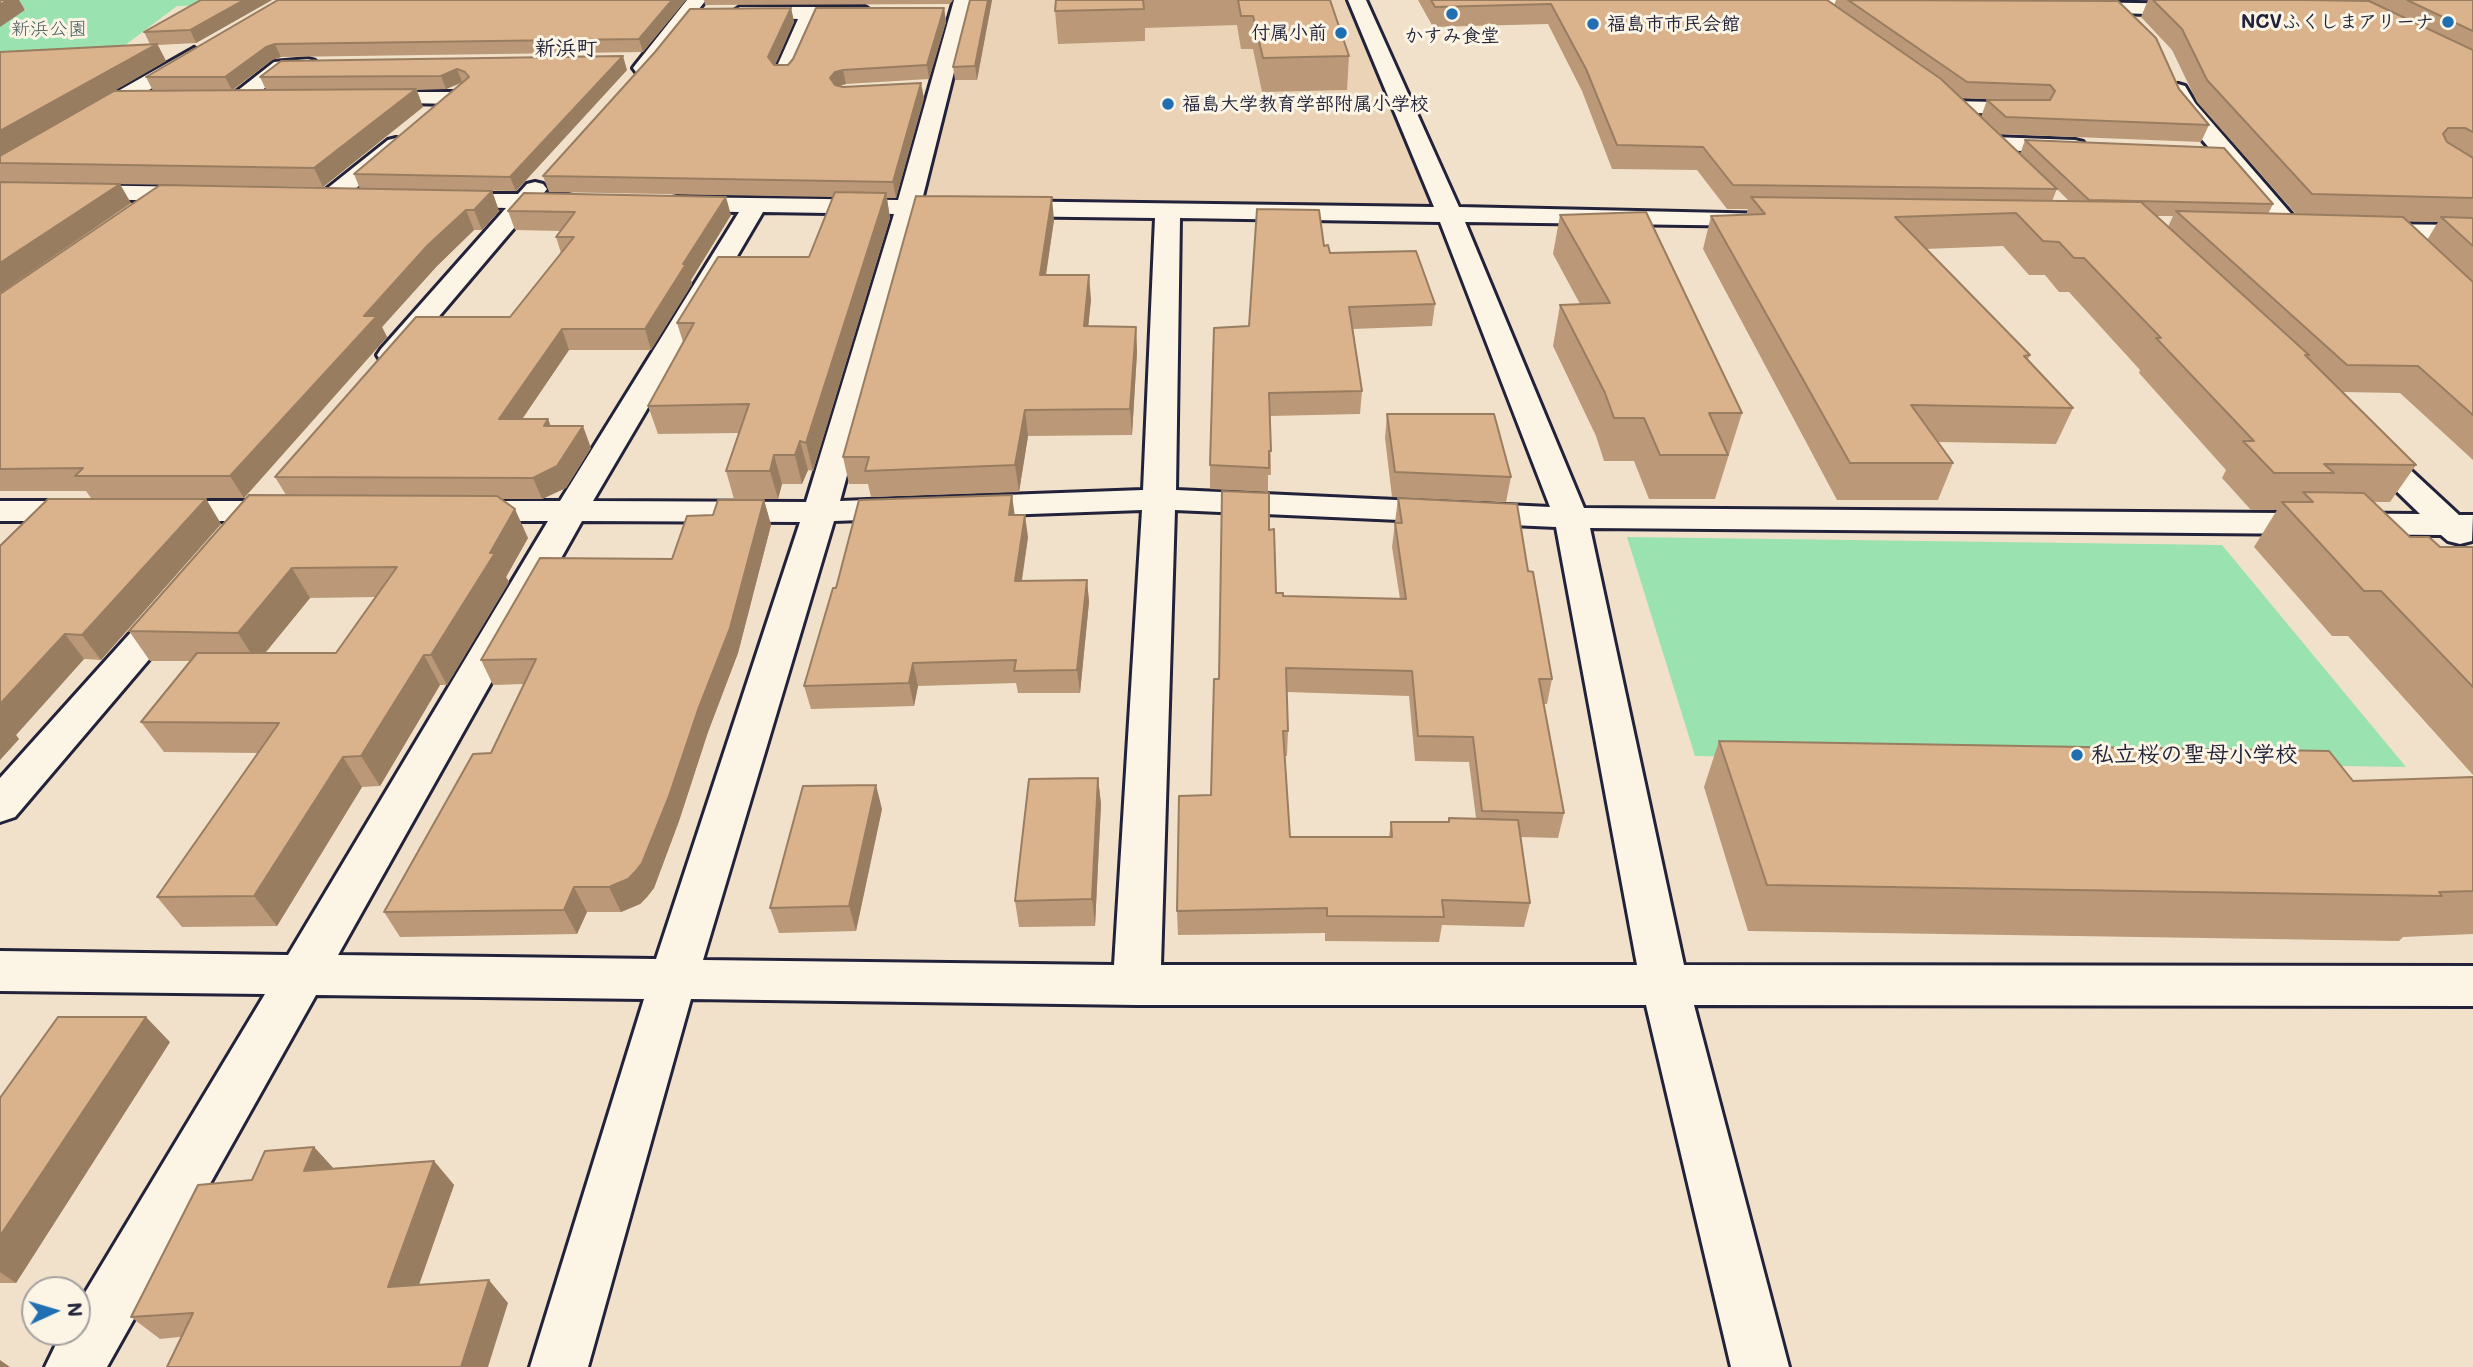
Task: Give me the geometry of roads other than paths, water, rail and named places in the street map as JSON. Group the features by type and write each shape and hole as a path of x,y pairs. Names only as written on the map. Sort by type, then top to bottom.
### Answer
{"street":[{"path":"1357,0 1450,215 1570,518 1664,983 1760,1367"},
{"path":"1807,0 1841,24"},
{"path":"1829,0 1912,2"},
{"path":"2114,4 2139,27"},
{"path":"2050,6 2114,4 2214,10"},
{"path":"559,1367 673,980 820,512 908,208 940,88 957,8"},
{"path":"632,71 706,10 878,13"},
{"path":"784,73 810,13"},
{"path":"71,128 208,48 162,52"},
{"path":"238,99 281,66 333,65"},
{"path":"2168,69 2185,105 2291,229"},
{"path":"332,196 473,80"},
{"path":"913,89 940,88"},
{"path":"345,98 453,98"},
{"path":"211,99 278,99"},
{"path":"119,100 159,100"},
{"path":"2012,161 1948,101 2035,108"},
{"path":"1994,144 2102,148"},
{"path":"2198,151 2225,152"},
{"path":"373,377 551,171"},
{"path":"0,191 221,195"},
{"path":"132,217 166,194"},
{"path":"304,196 373,197"},
{"path":"414,198 592,203"},
{"path":"660,204 1783,220"},
{"path":"74,1367 570,511 755,206"},
{"path":"1138,985 1159,499 1168,211"},
{"path":"2265,228 2317,230"},
{"path":"2344,230 2473,233"},
{"path":"2397,232 2426,259"},
{"path":"2351,431 2465,532"},
{"path":"231,541 285,480"},
{"path":"435,511 820,512 1159,499 1570,518 2465,532"},
{"path":"0,511 312,511"},
{"path":"0,806 196,582"},
{"path":"0,971 1138,985 1664,983 2473,986"}],"place":[{"name":"かすみ食堂","path":"1452,14"},
{"name":"NCVふくしまアリーナ","path":"2448,22"},
{"name":"福島市市民会館","path":"1593,24"},
{"name":"付属小前","path":"1341,33"},
{"name":"福島大学教育学部附属小学校","path":"1168,104"},
{"name":"私立桜の聖母小学校","path":"2077,755"}],"district":[{"name":"新浜町","path":"566,49"}],"park label":[{"name":"新浜公園","path":"49,29"}]}
